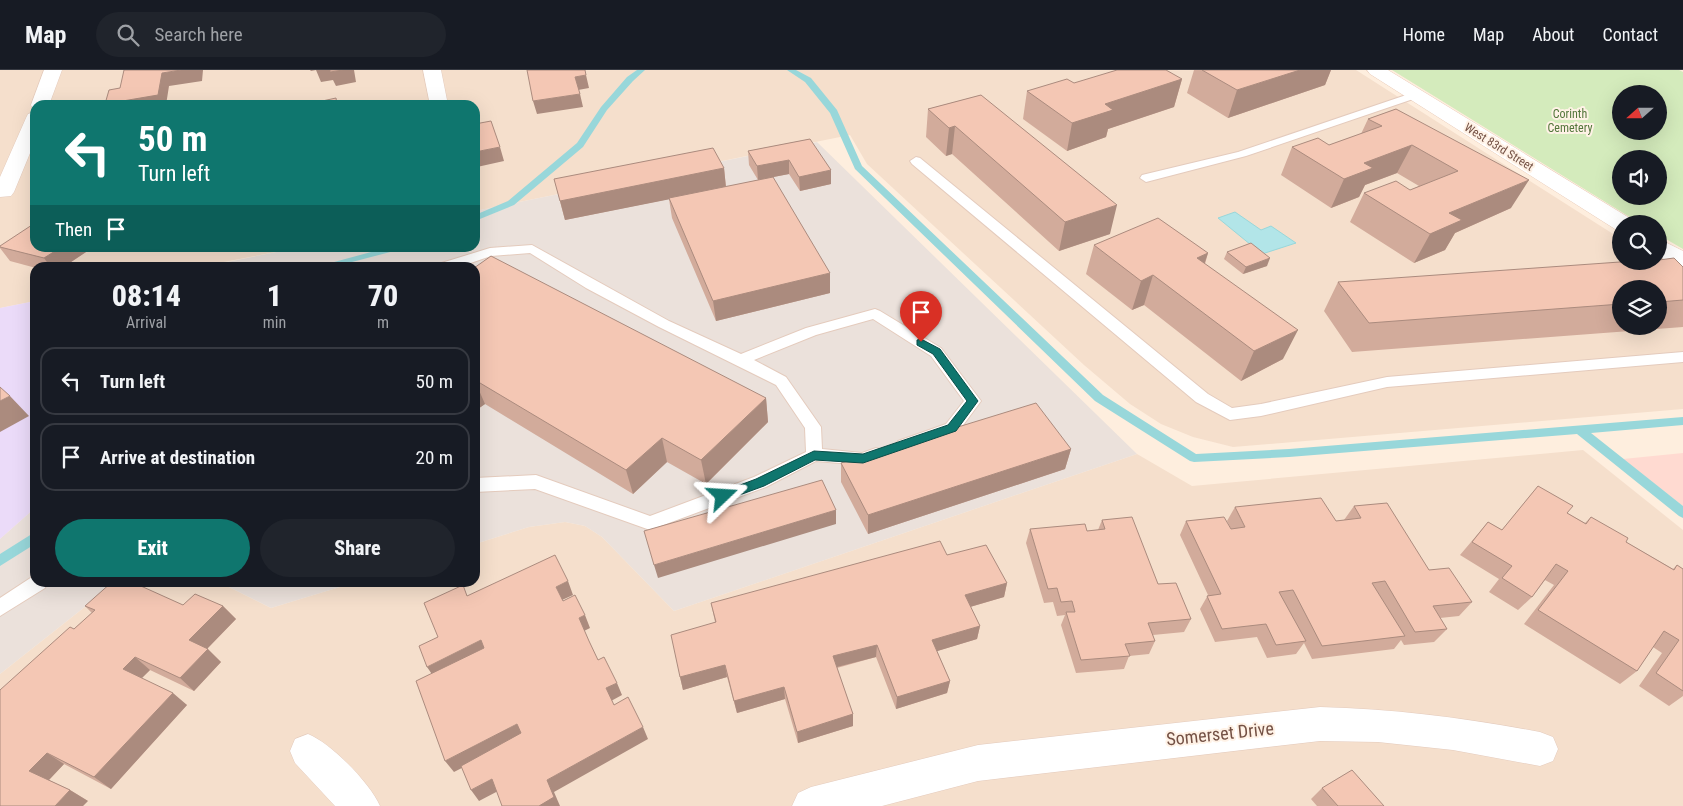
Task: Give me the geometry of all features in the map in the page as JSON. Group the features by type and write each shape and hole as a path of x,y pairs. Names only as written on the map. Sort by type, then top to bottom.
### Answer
{"street":[{"path":"42,100 53,70"},
{"path":"432,70 438,100"},
{"name":"West 83rd Street","path":"1376,70 1612,217"},
{"path":"4,192 30,130"},
{"path":"1667,251 1683,261"},
{"name":"Somerset Drive","path":"811,806 904,794 978,763 1320,724 1378,725 1444,732 1540,749"},
{"path":"308,751 361,806"}],"lane":[{"path":"1146,178 1242,154 1415,96"},
{"path":"916,160 1202,398 1230,414 1261,410 1387,382 1683,357"},
{"path":"459,262 490,252 532,250 591,285 664,324 781,381 813,427 814,455"},
{"path":"480,485 536,482 650,523 760,482 814,455 863,459 952,428 973,401 936,352 875,314 810,331 741,360"},
{"path":"0,608 31,587"}],"shaded area":[{"path":"0,70 1356,70 1612,233 1612,270 1667,270 1667,268 1683,278 1683,409 1233,447 1193,437 1161,424 1130,404 1084,365 867,164 850,135 480,210 480,100 30,100 30,252 275,252 224,262 30,262 30,302 0,308"},
{"path":"817,142 1137,454 674,611 602,537 585,526 565,522 529,527 480,542 480,262 227,262 276,252 480,252 480,210"},
{"path":"30,302 30,512 0,539 0,308"},
{"path":"1583,450 1683,530 1683,806 0,806 0,674 110,587 229,587 271,608 340,587 480,587 480,542 529,527 565,522 585,526 602,537 674,611 1137,454 1192,486"},
{"path":"1683,453 1683,506 1623,459"},
{"path":"30,512 30,587 110,587 0,674 0,539"},
{"path":"229,587 340,587 271,608"}],"green space":[{"name":"Corinth Cemetery","path":"1392,70 1679,70 1683,72 1683,249 1667,240 1667,215 1626,215"}],"water":[{"path":"1235,212 1261,230 1271,226 1296,243 1262,254 1218,218"}],"building":[{"path":"124,70 181,70 162,73 158,95 129,100 106,100 109,90 120,88"},
{"path":"527,70 585,70 586,75 575,77 580,94 533,101"},
{"path":"1117,70 1166,70 1182,79 1105,104 1113,110 1072,123 1027,91 1067,79 1074,83"},
{"path":"1202,70 1300,70 1237,90"},
{"path":"981,95 1117,205 1065,222 955,126 949,128 928,109"},
{"path":"1396,109 1529,180 1449,213 1462,220 1430,234 1364,193 1396,181 1410,190 1458,171 1412,145 1364,163 1373,168 1344,179 1292,147 1318,138 1329,145 1382,126 1368,119"},
{"path":"491,121 500,147 480,151 480,123"},
{"path":"810,139 831,170 799,177 789,160 757,166 748,151"},
{"path":"713,148 724,168 560,201 554,179"},
{"path":"773,177 830,273 713,301 669,198"},
{"path":"1158,218 1208,253 1197,258 1298,330 1254,351 1153,275 1141,281 1094,245"},
{"path":"30,226 30,252 54,252 44,258 0,246"},
{"path":"1251,243 1270,258 1246,267 1227,252"},
{"path":"491,256 766,398 701,460 662,438 626,470 480,383 480,264"},
{"path":"1674,258 1683,267 1683,300 1667,301 1667,280 1612,280 1612,305 1369,323 1338,282 1612,263 1612,270 1667,270 1667,259"},
{"path":"0,387 10,396 0,401"},
{"path":"1036,403 1071,449 868,515 841,463"},
{"path":"822,480 836,510 654,565 644,531"},
{"path":"1538,486 1573,506 1567,513 1586,524 1591,517 1628,538 1626,542 1674,570 1677,565 1683,569 1683,691 1656,673 1679,640 1664,631 1637,671 1538,610 1568,571 1556,564 1532,597 1502,578 1512,566 1472,542 1488,522 1502,530"},
{"path":"1321,498 1336,521 1361,518 1354,506 1387,503 1429,570 1449,568 1472,602 1433,606 1447,629 1415,632 1385,581 1372,583 1405,636 1322,646 1293,590 1279,592 1306,641 1276,645 1266,624 1222,629 1207,596 1221,594 1186,521 1224,517 1231,529 1245,527 1235,507"},
{"path":"1132,517 1158,584 1176,583 1191,619 1148,623 1155,641 1125,644 1130,656 1081,660 1066,612 1075,612 1072,601 1061,602 1057,588 1048,589 1030,529 1085,524 1087,531 1105,529 1102,520"},
{"path":"940,541 947,555 986,545 1007,583 965,595 980,626 932,640 950,681 897,697 877,645 833,656 853,714 797,732 784,687 734,701 725,665 680,677 671,635 716,622 711,603"},
{"path":"555,555 568,581 556,587 563,601 575,595 585,615 579,618 598,660 604,657 617,683 606,688 614,705 628,697 643,727 547,780 554,797 539,806 502,806 492,779 471,790 461,766 521,733 517,724 445,761 416,681 484,648 481,640 427,667 419,646 438,637 424,603 459,587 464,587 467,596"},
{"path":"106,587 143,587 183,605 195,594 223,606 189,640 208,649 180,678 135,657 123,669 173,693 94,777 47,753 29,771 70,790 55,806 0,806 0,690 70,627 74,629 95,610 85,606"},
{"path":"1352,770 1384,806 1338,806 1322,788"}],"waterway":[{"path":"480,216 511,203 580,145 604,109 630,79 641,70"},
{"path":"791,70 808,80 834,112 858,167 1099,398 1194,458 1289,453 1580,429"},
{"path":"340,262 379,252"},
{"path":"1580,429 1683,421"},
{"path":"1580,429 1683,513"},
{"path":"0,561 30,540"}],"route":[{"path":"723,496 760,482 814,455 863,459 952,428 973,401 936,352 921,342"}]}
